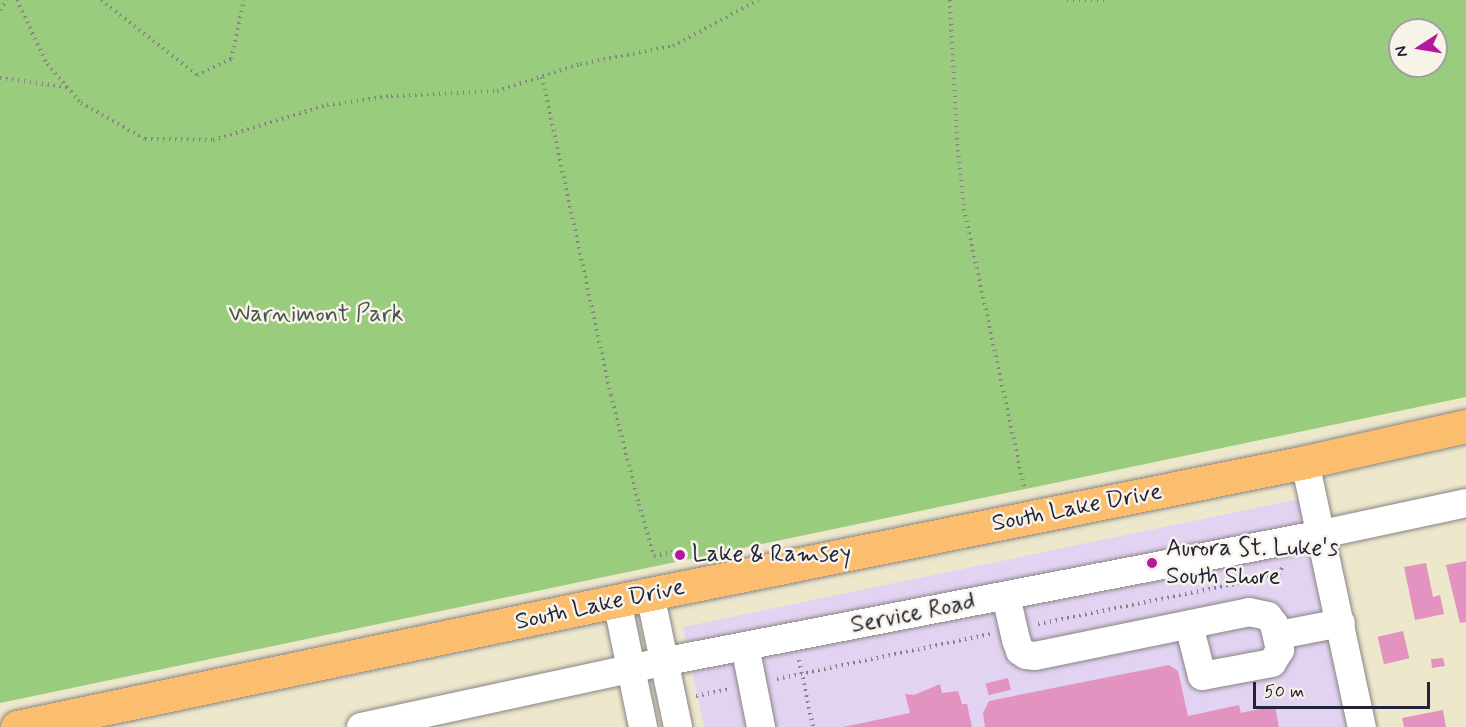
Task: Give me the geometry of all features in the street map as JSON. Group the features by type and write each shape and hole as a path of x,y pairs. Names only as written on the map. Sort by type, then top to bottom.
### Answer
{"main road":[{"name":"South Lake Drive","path":"17,727 650,594 1305,462 1466,426"}],"street":[{"path":"1305,462 1362,727"},
{"name":"Service Road","path":"361,727 664,662 1322,534 1466,503"},
{"path":"650,594 678,727"},
{"path":"1006,596 1016,640 1020,651 1026,655 1035,656 1189,625 1259,612 1268,616 1279,635 1280,650 1272,663 1202,676 1189,625"},
{"path":"617,601 643,727"},
{"path":"1279,635 1341,623"},
{"path":"745,646 761,727"}],"path":[{"path":"0,10 7,0"},
{"path":"17,0 47,64 81,103 145,139 213,140 327,105 391,96 497,91 580,64 673,46 758,0"},
{"path":"100,0 197,75 231,59 244,0"},
{"path":"950,0 957,138 964,209 1024,487"},
{"path":"1067,0 1107,0"},
{"path":"542,77 604,364 639,504 654,556 673,552"},
{"path":"0,78 68,87"},
{"path":"1031,626 1279,574 1284,564"},
{"path":"802,674 992,634"},
{"path":"797,652 813,727"},
{"path":"696,696 736,688"}],"shaded area":[{"name":"Aurora St. Luke's South Shore","path":"1299,499 1347,727 704,727 683,627"}],"green space":[{"name":"Warnimont Park","path":"0,0 1466,0 1466,397 0,703"}],"building":[{"path":"1466,561 1466,622 1460,623 1446,565"},
{"path":"1426,563 1433,597 1440,595 1444,614 1415,620 1404,567"},
{"path":"1403,631 1409,658 1384,664 1378,637"},
{"path":"1443,658 1445,666 1432,668 1431,659"},
{"path":"1169,665 1178,671 1188,716 1239,705 1241,713 1275,706 1279,727 985,727 983,713 989,701"},
{"path":"1008,678 1011,690 989,695 986,684"},
{"path":"940,684 942,693 958,691 962,704 967,704 972,727 843,727 910,713 905,694 914,695"},
{"path":"1443,710 1446,727 1404,727 1402,718"}],"place":[{"name":"Lake & Ramsey","path":"680,555"},
{"name":"Aurora St. Luke's South Shore","path":"1152,563"}]}
